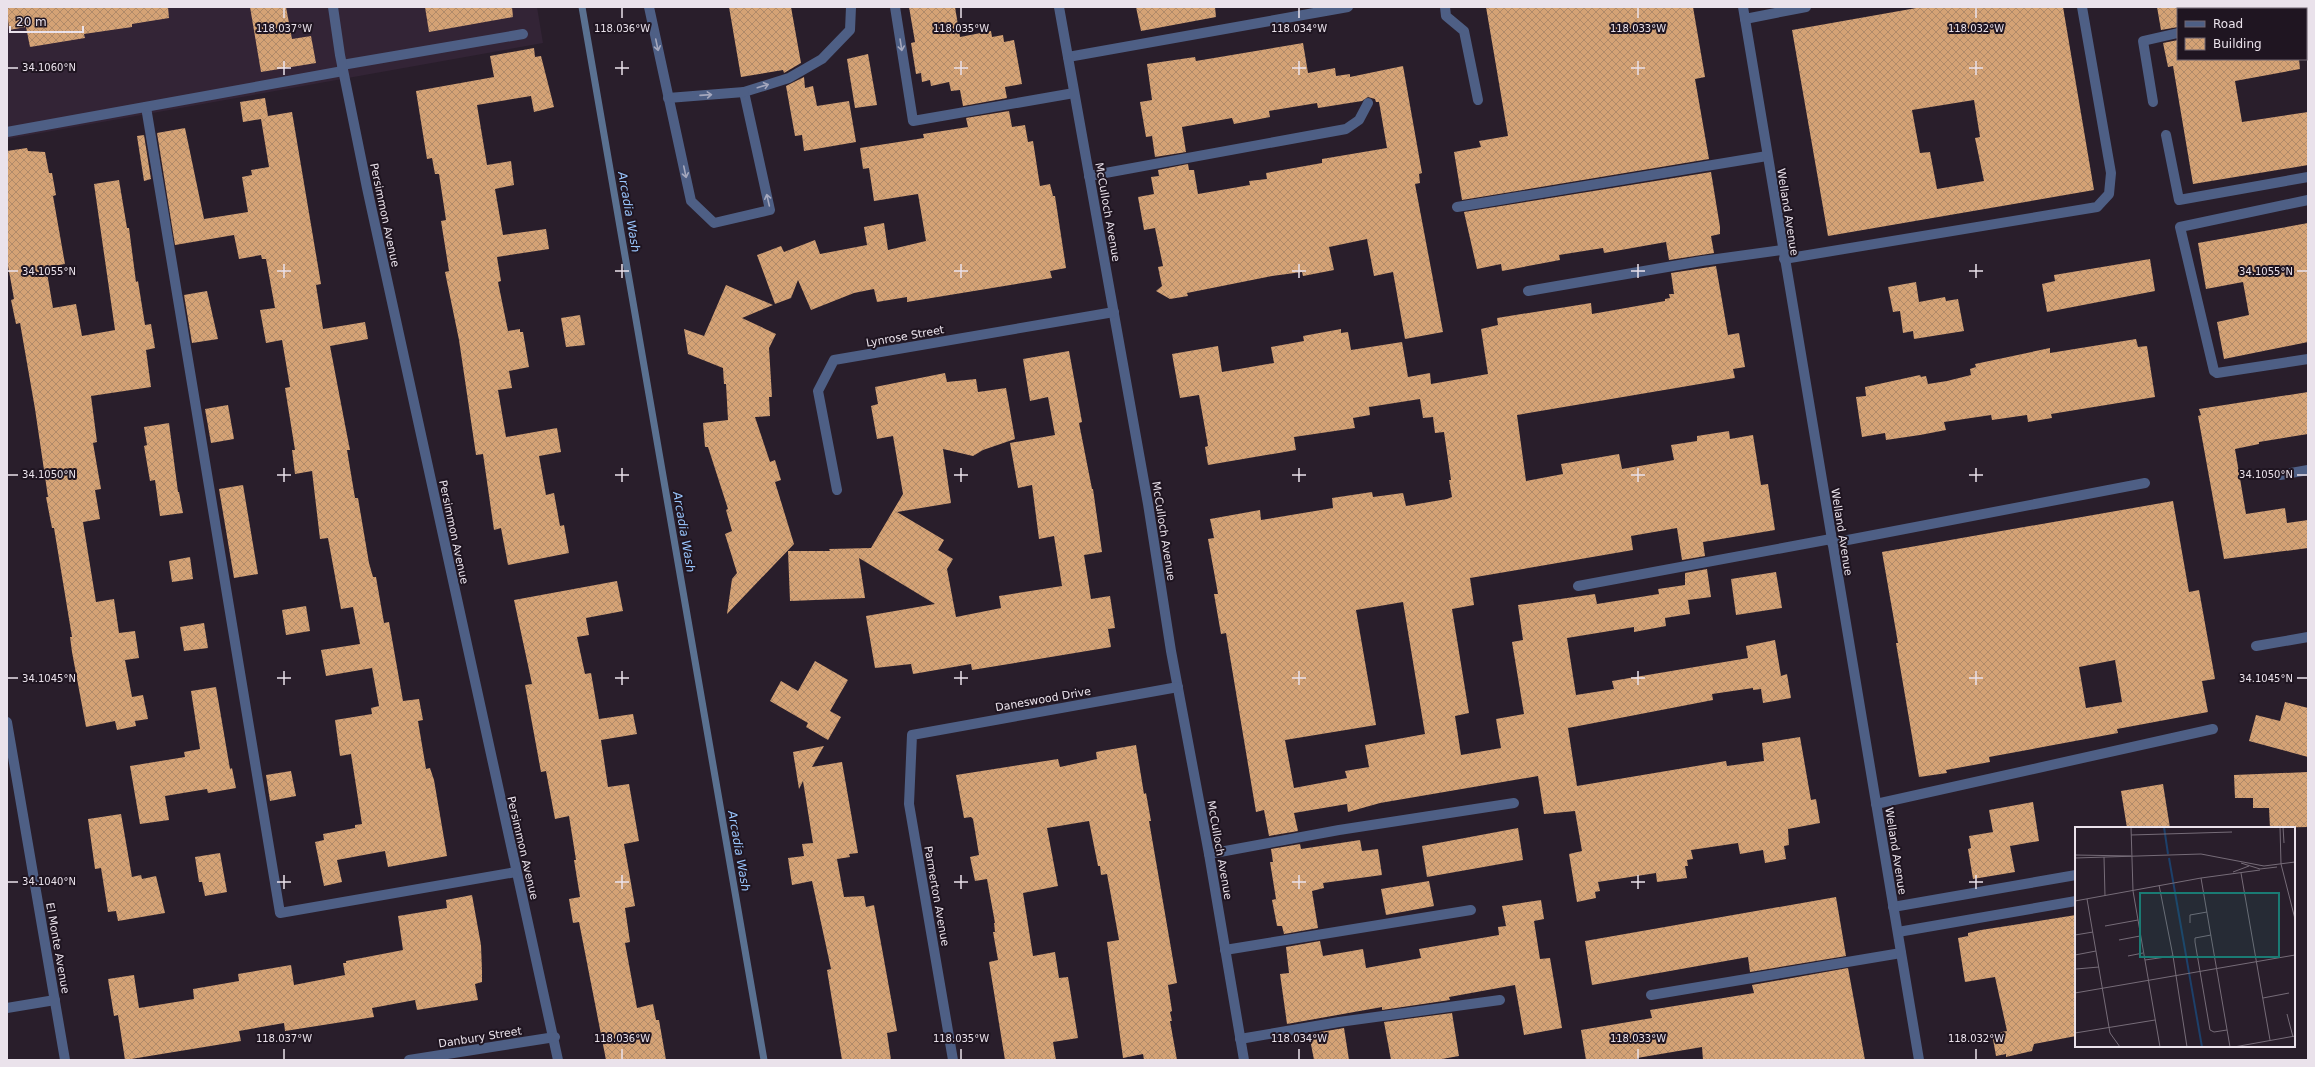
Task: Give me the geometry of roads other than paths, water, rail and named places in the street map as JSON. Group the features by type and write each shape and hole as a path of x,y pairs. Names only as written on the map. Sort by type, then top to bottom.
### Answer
{"street":[{"name":"Persimmon Avenue","path":"333,7 366,188 516,872 555,1037 558,1060"},
{"path":"649,7 691,200 714,223 770,210 744,92"},
{"path":"668,98 744,92 789,78 822,59 850,30 851,7"},
{"path":"895,7 913,121 1074,93"},
{"name":"McCulloch Avenue","path":"1058,7 1114,312 1244,1060"},
{"path":"1068,57 1348,7"},
{"path":"1445,7 1446,16 1464,31 1478,100"},
{"name":"Welland Avenue","path":"1743,7 1783,255 1919,1060"},
{"path":"1745,19 1806,7"},
{"path":"1528,291 1702,261 1783,255 2097,207 2109,194 2112,173 2082,7"},
{"path":"2154,102 2143,41 2177,33"},
{"path":"7,132 146,107 523,34"},
{"path":"1089,176 1346,129 1359,120 1368,103"},
{"path":"146,107 280,913 516,872"},
{"path":"2166,135 2178,200 2308,177"},
{"path":"1457,207 1767,156"},
{"path":"2308,200 2180,227 2214,371 2217,373 2308,359"},
{"name":"Lynrose Street","path":"837,490 818,391 834,360 1114,312"},
{"path":"2280,475 2308,470"},
{"path":"1578,586 2145,483"},
{"path":"2256,646 2308,637"},
{"name":"Daneswood Drive","path":"912,735 1178,687"},
{"name":"El Monte Avenue","path":"7,722 65,1060"},
{"path":"1876,804 2213,729"},
{"name":"Parmerton Avenue","path":"912,735 909,804 953,1060"},
{"path":"1209,854 1339,830 1514,803"},
{"path":"1893,907 2075,875"},
{"path":"1898,932 2075,901"},
{"path":"1225,950 1471,910"},
{"path":"1651,996 1901,953"},
{"path":"7,1008 55,1000"},
{"path":"1240,1039 1339,1022 1500,1000"},
{"name":"Danbury Street","path":"409,1060 555,1037"}],"waterway":[{"name":"Arcadia Wash","path":"582,7 764,1060"}]}
